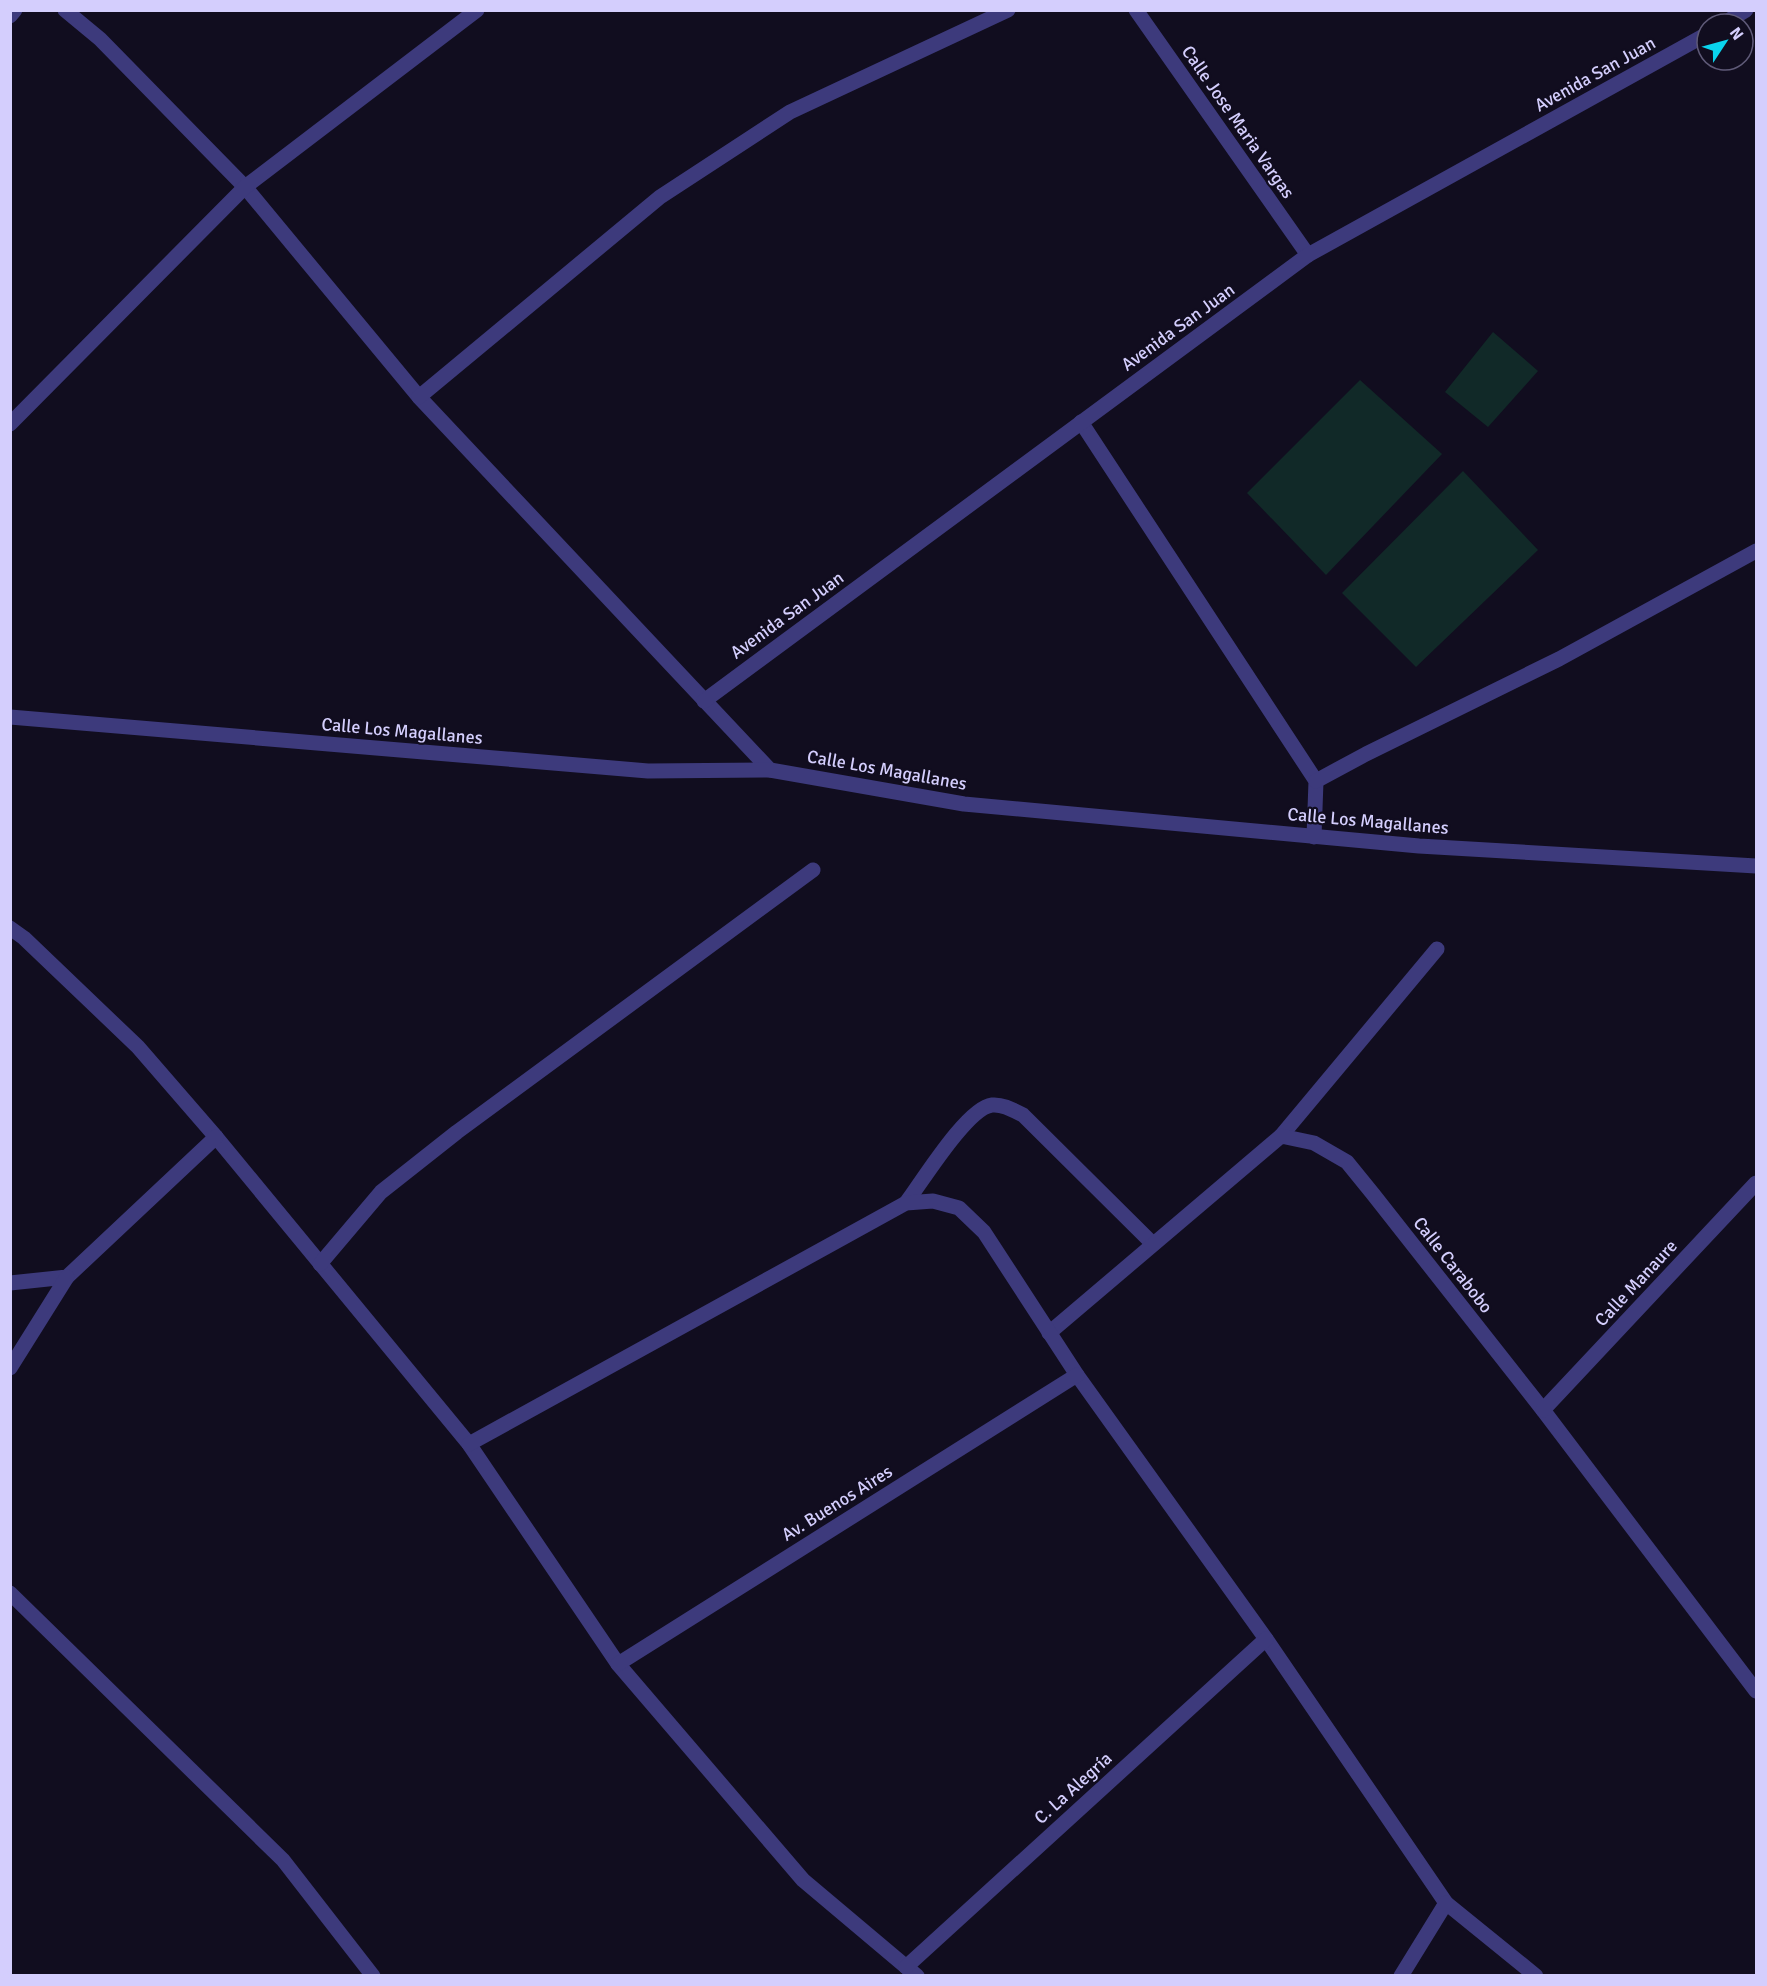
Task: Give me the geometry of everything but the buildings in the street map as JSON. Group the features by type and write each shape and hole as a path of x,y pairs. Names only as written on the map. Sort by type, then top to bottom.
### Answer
{"street":[{"path":"10,16 15,10"},
{"path":"65,10 100,39 245,187 419,397 770,770"},
{"path":"10,424 245,187 477,10"},
{"path":"419,397 660,196 790,112 1008,10"},
{"name":"Calle Jose Maria Vargas","path":"1136,10 1308,255"},
{"name":"Avenida San Juan","path":"704,701 1308,255 1695,41"},
{"path":"1081,422 1316,781 1314,837"},
{"path":"1316,781 1559,659 1756,550"},
{"name":"Calle Los Magallanes","path":"10,717 648,771 770,770 964,804 1419,846 1756,866"},
{"path":"320,1264 381,1192 458,1132 813,870"},
{"path":"10,928 24,938 138,1047 216,1137 469,1444 618,1664 803,1880 912,1971"},
{"path":"1049,1333 1281,1136 1437,949"},
{"path":"469,1444 906,1203 975,1112 991,1105 1007,1107 1023,1115 1153,1244"},
{"name":"Calle Carabobo","path":"1281,1136 1314,1143 1347,1162 1543,1410 1756,1691"},
{"path":"10,1368 67,1277 216,1137"},
{"name":"Calle Manaure","path":"1543,1410 1756,1183"},
{"path":"906,1203 933,1201 959,1208 984,1232 1077,1375 1266,1639 1446,1904 1536,1976"},
{"path":"10,1283 67,1277"},
{"name":"Av. Buenos Aires","path":"618,1664 1077,1375"},
{"path":"10,1593 283,1860 373,1976"},
{"name":"C. La Alegría","path":"912,1971 1266,1639"},
{"path":"1401,1976 1446,1904"}],"green space":[{"path":"1493,332 1538,371 1488,427 1445,392"},
{"path":"1360,380 1442,454 1326,575 1247,493"},
{"path":"1463,471 1538,550 1416,667 1342,593"}]}
